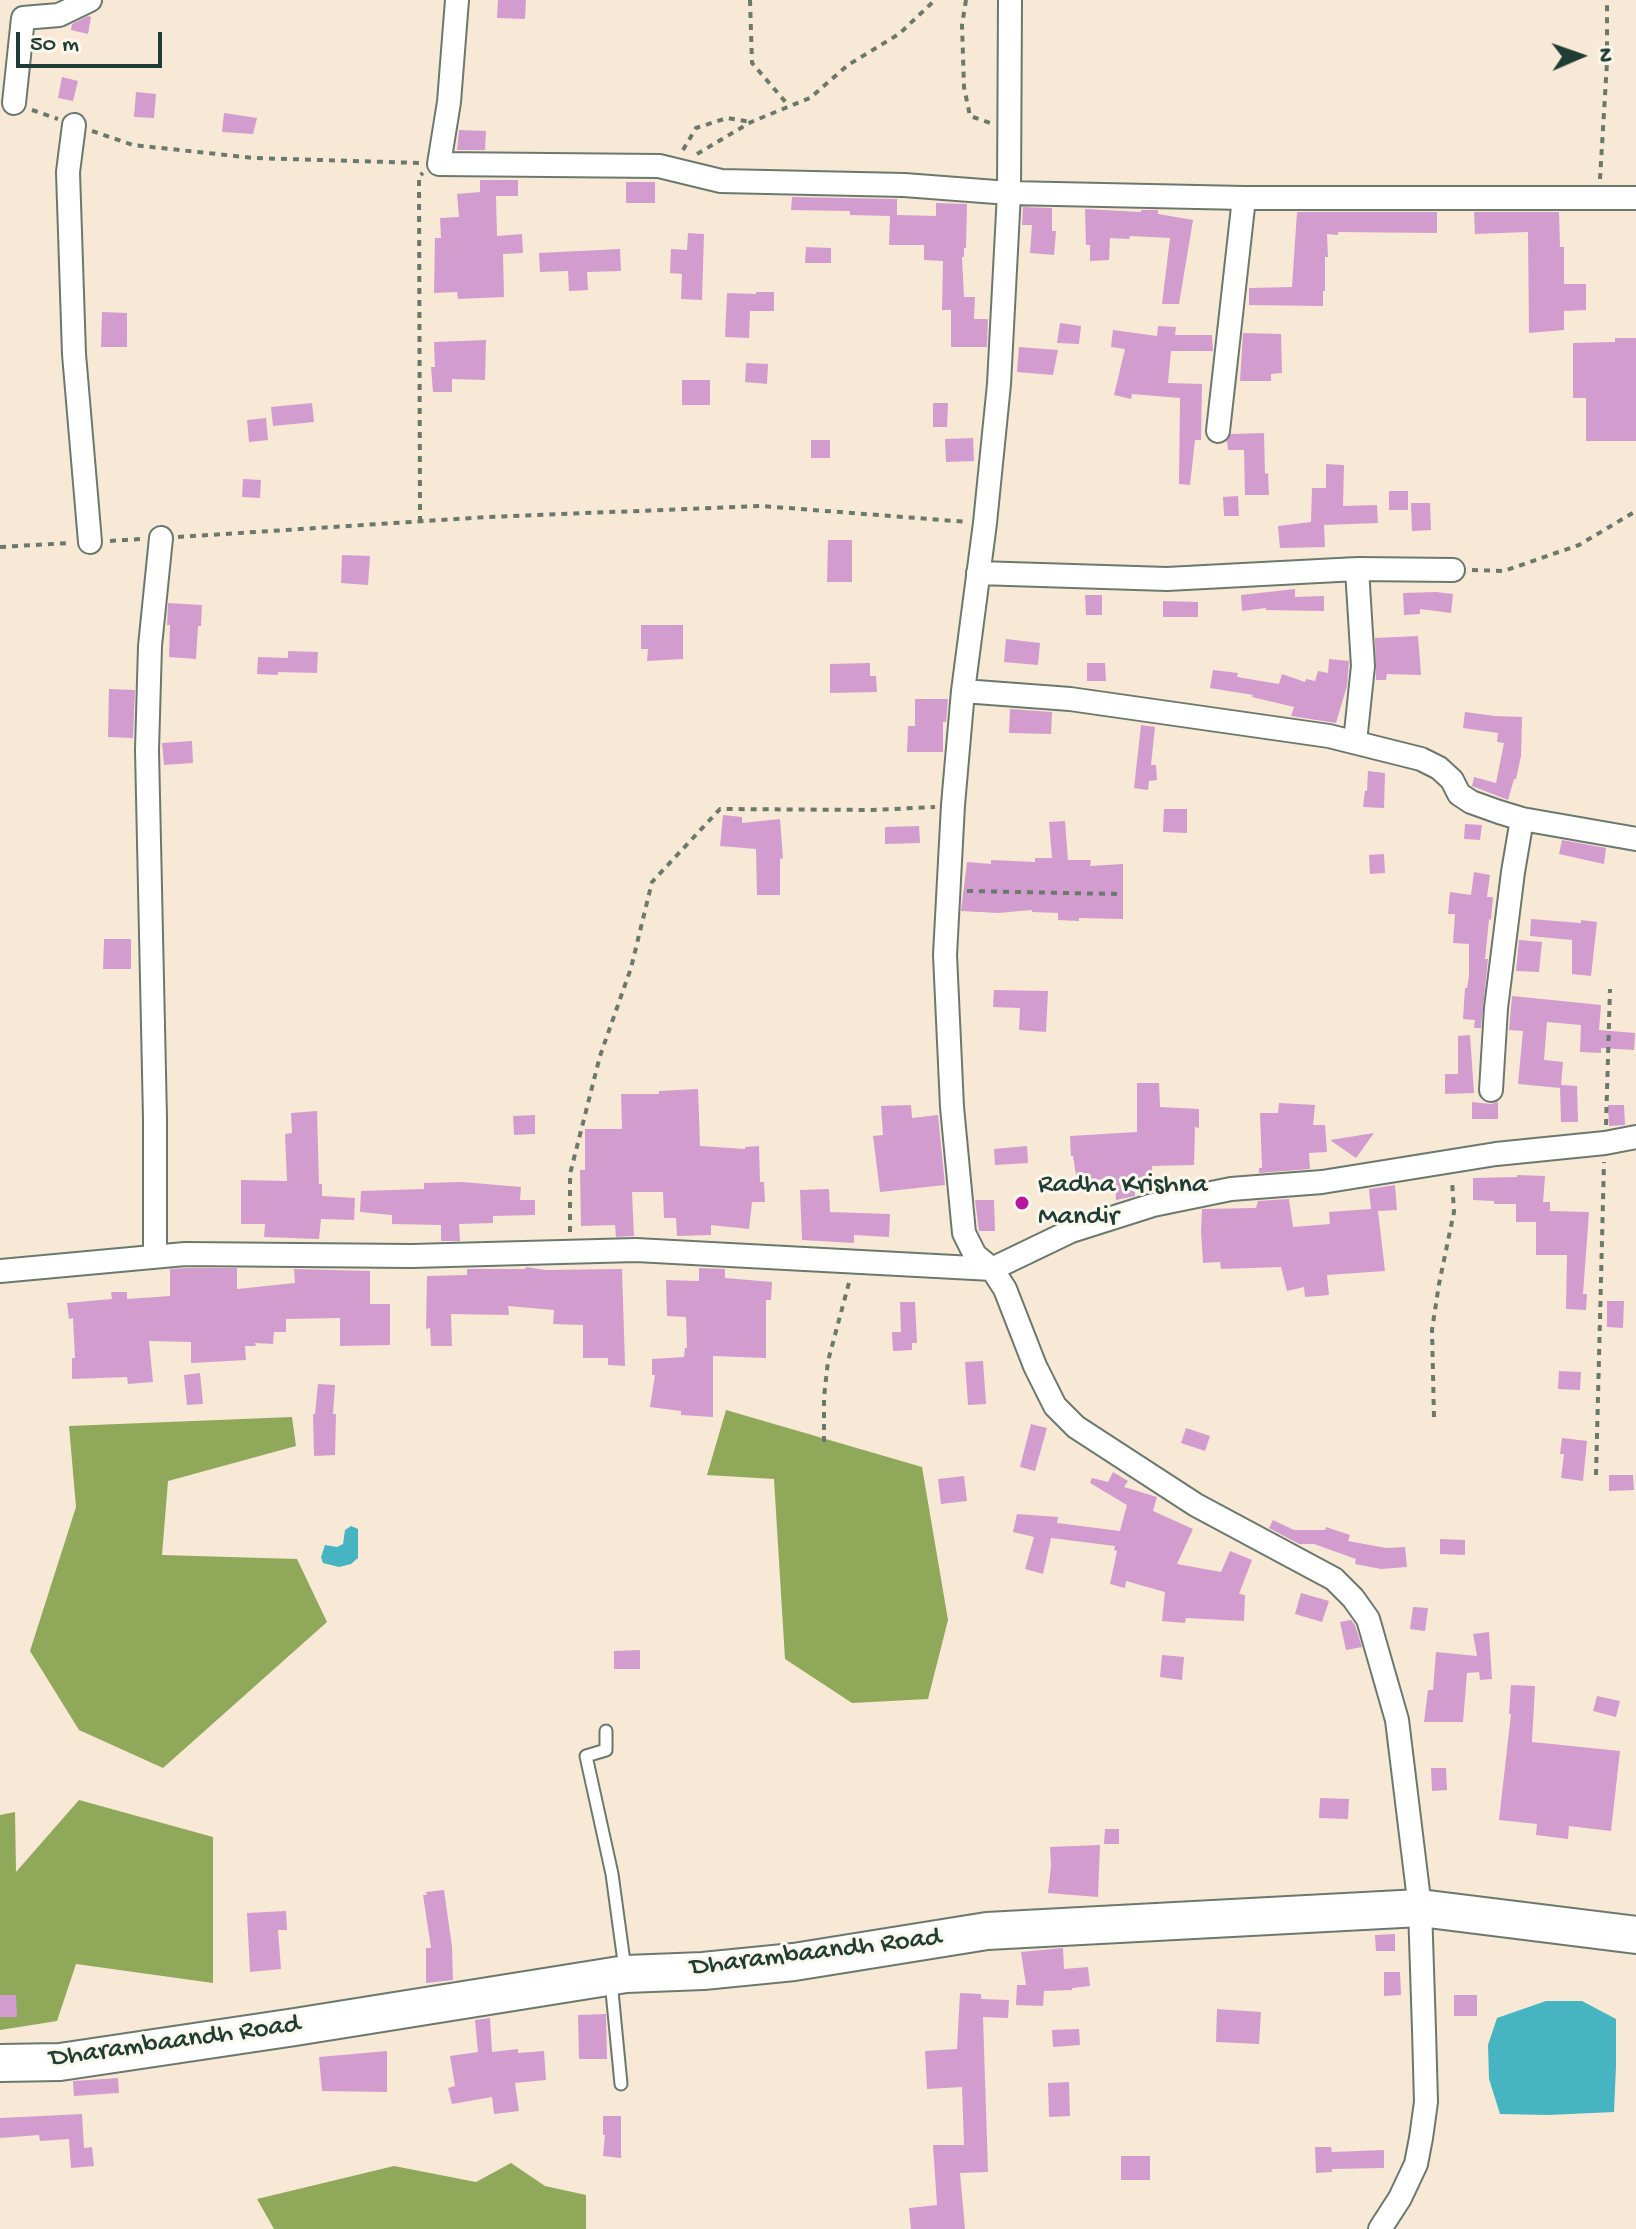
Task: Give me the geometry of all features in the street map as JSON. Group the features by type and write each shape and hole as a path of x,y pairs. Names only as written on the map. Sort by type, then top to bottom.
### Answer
{"main road":[{"name":"Dharambaandh Road","path":"0,2063 60,2062 618,1975 794,1962 987,1931 1420,1908 1636,1935"}],"street":[{"path":"14,103 23,18 59,15 90,0"},
{"path":"457,0 449,102 439,164 659,166 721,181 904,185 1009,193 1244,198 1636,198"},
{"path":"1010,0 1009,193 999,384 963,691 945,955 952,1107 964,1233 975,1255 992,1269 1005,1289 1035,1366 1055,1406 1076,1427 1196,1505 1334,1579 1368,1619 1397,1720 1420,1908 1426,2102 1416,2164 1400,2198 1380,2229"},
{"path":"74,125 68,172 74,354 90,542"},
{"path":"1218,431 1244,198"},
{"path":"155,1256 147,750 150,646 161,538"},
{"path":"978,573 1167,579 1357,569 1453,570"},
{"path":"1355,742 1363,666 1357,569"},
{"path":"963,691 1070,699 1329,736 1421,759 1439,768 1452,780 1459,794 1471,802 1522,819 1636,839"},
{"path":"1491,1090 1496,1008 1522,819"},
{"path":"0,1271 185,1254 412,1256 636,1250 992,1269 1071,1231 1153,1205 1231,1189 1322,1182 1496,1154 1636,1137"}],"lane":[{"path":"606,1731 606,1750 586,1756 612,1874 621,2084"}],"path":[{"path":"750,0 752,63 789,106"},
{"path":"672,170 751,122 810,98 848,65 899,34 935,0"},
{"path":"966,0 962,25 964,87 970,116 1009,131"},
{"path":"1599,198 1607,62 1607,0"},
{"path":"14,103 133,145 254,158 439,164"},
{"path":"672,170 696,128 727,118 751,122"},
{"path":"420,523 419,176 439,164"},
{"path":"0,547 487,517 762,506 985,523"},
{"path":"1453,570 1504,571 1579,545 1636,511"},
{"path":"570,1252 570,1174 600,1056 631,968 652,882 720,809 872,810 953,805"},
{"path":"948,890 1118,894"},
{"path":"1596,1475 1610,989"},
{"path":"1434,1417 1432,1330 1454,1212 1450,1162"},
{"path":"824,1442 828,1361 853,1261"}],"green space":[{"path":"726,1410 922,1467 948,1620 928,1699 852,1703 785,1659 774,1479 707,1475"},
{"path":"292,1417 296,1446 168,1481 162,1555 297,1559 327,1622 163,1768 79,1730 30,1651 76,1507 69,1426"},
{"path":"79,1800 213,1837 213,1983 76,1964 57,2021 0,2030 0,1815 15,1812 16,1872"},
{"path":"511,2163 545,2186 586,2195 586,2229 274,2229 257,2199 394,2166 476,2182"}],"water":[{"path":"351,1526 358,1529 358,1558 351,1564 339,1567 323,1563 321,1557 325,1545 337,1547 343,1544 345,1530"},
{"path":"1546,2001 1582,2001 1616,2019 1614,2112 1500,2114 1489,2079 1488,2045 1497,2018"}],"building":[{"path":"498,0 526,0 525,19 497,18"},
{"path":"91,17 88,34 71,30 72,24"},
{"path":"62,77 78,81 73,101 58,98"},
{"path":"136,92 156,94 154,118 134,117"},
{"path":"224,113 257,118 253,134 222,132"},
{"path":"459,130 486,131 485,150 457,150"},
{"path":"480,180 518,180 518,196 496,196 497,236 522,234 523,253 503,254 504,297 458,299 457,292 434,293 435,238 441,238 440,218 459,217 457,194 480,192"},
{"path":"626,182 655,182 655,203 626,203"},
{"path":"792,197 897,199 897,215 936,216 936,203 967,204 966,248 962,257 964,297 975,297 974,319 988,319 987,347 951,347 951,310 942,310 943,261 924,260 924,245 889,245 890,216 850,215 850,211 791,210"},
{"path":"1023,207 1052,208 1052,231 1056,231 1054,255 1030,253 1032,225 1022,225"},
{"path":"1085,209 1158,210 1158,214 1193,220 1179,304 1162,304 1170,238 1110,238 1109,260 1090,261 1090,245 1086,245"},
{"path":"1297,212 1437,212 1437,233 1327,234 1323,306 1249,305 1249,288 1292,287"},
{"path":"1474,212 1559,212 1560,247 1564,247 1564,284 1586,284 1586,310 1564,311 1564,330 1529,333 1528,232 1475,234"},
{"path":"688,233 704,234 702,300 681,299 682,274 670,273 671,249 687,250"},
{"path":"806,247 831,248 831,263 805,263"},
{"path":"620,249 621,271 587,272 588,290 569,291 568,271 540,272 539,253"},
{"path":"774,292 774,311 750,311 749,338 725,337 727,293"},
{"path":"102,312 127,313 127,347 101,347"},
{"path":"1060,323 1081,326 1079,344 1057,343"},
{"path":"1158,326 1176,327 1175,335 1212,335 1213,351 1171,351 1168,383 1202,384 1201,440 1195,440 1190,485 1179,484 1180,398 1132,394 1131,399 1114,395 1125,349 1111,347 1113,330 1157,336"},
{"path":"1243,333 1281,334 1282,373 1271,374 1271,381 1240,381"},
{"path":"1615,338 1636,338 1636,441 1586,441 1586,398 1573,398 1573,343 1615,342"},
{"path":"486,340 485,380 452,379 452,392 433,392 431,367 435,367 434,342"},
{"path":"1019,347 1058,350 1053,375 1017,372"},
{"path":"746,363 768,364 767,384 745,382"},
{"path":"682,380 710,380 710,405 682,405"},
{"path":"312,403 314,422 273,426 271,407"},
{"path":"933,403 948,403 947,427 933,427"},
{"path":"266,418 268,440 249,442 247,420"},
{"path":"1264,433 1269,495 1245,495 1244,450 1228,450 1227,441 1231,434"},
{"path":"973,438 974,461 946,462 945,439"},
{"path":"811,440 830,440 830,458 811,458"},
{"path":"1326,464 1344,465 1343,506 1377,505 1378,523 1324,525 1325,547 1280,548 1278,526 1311,522 1312,488 1326,488"},
{"path":"243,479 261,480 260,498 242,497"},
{"path":"1389,491 1408,491 1408,510 1389,510"},
{"path":"1238,496 1239,516 1224,516 1223,497"},
{"path":"1411,503 1430,503 1431,530 1412,531"},
{"path":"828,540 852,540 852,582 827,582"},
{"path":"342,555 370,556 368,585 341,583"},
{"path":"1295,589 1295,597 1324,596 1324,611 1266,608 1242,611 1241,595"},
{"path":"1403,593 1453,594 1451,613 1420,609 1420,614 1404,615"},
{"path":"1085,595 1102,595 1102,615 1086,615"},
{"path":"1163,601 1198,602 1198,617 1163,617"},
{"path":"168,603 202,605 196,659 169,657"},
{"path":"641,625 683,625 683,659 647,661 648,649 641,649"},
{"path":"1418,636 1421,675 1387,674 1386,680 1376,680 1375,638"},
{"path":"1006,639 1040,643 1038,665 1004,662"},
{"path":"288,651 318,652 317,673 257,674 258,657 288,658"},
{"path":"1329,659 1349,661 1347,686 1336,723 1291,716 1294,707 1253,695 1210,688 1213,670 1279,684 1282,674 1305,682 1306,679 1315,681 1318,671 1328,673"},
{"path":"870,663 870,676 876,676 877,692 830,693 830,664"},
{"path":"1087,663 1105,663 1106,681 1087,681"},
{"path":"109,689 135,690 133,738 108,737"},
{"path":"915,699 948,699 946,722 943,722 943,752 907,752 908,726 915,726"},
{"path":"1010,709 1052,712 1051,734 1009,733"},
{"path":"1465,712 1522,717 1521,756 1508,800 1472,786 1474,777 1496,783 1504,743 1497,742 1498,733 1463,728"},
{"path":"1141,725 1155,727 1151,765 1156,765 1157,780 1149,781 1148,790 1134,788"},
{"path":"192,741 193,763 164,765 162,743"},
{"path":"1368,771 1385,773 1384,808 1363,807"},
{"path":"1164,809 1187,809 1187,833 1163,832"},
{"path":"723,815 742,817 742,823 780,819 783,858 780,859 780,895 757,895 756,849 720,846"},
{"path":"1065,821 1068,860 1091,860 1090,866 1123,864 1123,919 1058,920 1058,913 1032,910 998,913 961,911 967,862 1035,862 1035,858 1052,858 1049,822"},
{"path":"1465,824 1482,825 1480,840 1464,839"},
{"path":"919,826 920,843 885,844 885,827"},
{"path":"1562,840 1606,848 1604,864 1559,854"},
{"path":"1384,854 1385,873 1370,874 1369,855"},
{"path":"1474,872 1490,875 1487,897 1493,897 1481,1028 1474,1028 1475,1020 1463,1019 1469,976 1469,944 1453,943 1455,914 1448,914 1450,892 1471,895"},
{"path":"1531,919 1597,922 1591,976 1572,974 1572,940 1530,936"},
{"path":"104,939 131,939 131,969 103,969"},
{"path":"1519,940 1542,942 1539,972 1516,971"},
{"path":"994,990 1048,991 1046,1032 1019,1030 1020,1008 993,1007"},
{"path":"1512,996 1601,1005 1599,1030 1635,1033 1634,1050 1601,1048 1601,1053 1580,1052 1581,1025 1547,1022 1544,1060 1563,1062 1561,1085 1577,1086 1578,1122 1561,1122 1560,1088 1518,1084 1523,1031 1509,1030"},
{"path":"1470,1035 1474,1093 1445,1094 1445,1074 1458,1074 1458,1036"},
{"path":"1137,1083 1159,1083 1160,1107 1199,1109 1194,1165 1152,1166 1153,1190 1135,1190 1135,1196 1116,1200 1115,1178 1077,1182 1070,1136 1137,1132"},
{"path":"698,1089 700,1146 745,1149 759,1146 760,1182 764,1182 765,1202 752,1202 749,1229 711,1225 711,1235 677,1236 676,1218 664,1218 663,1192 632,1192 634,1236 616,1237 615,1225 581,1226 580,1170 585,1170 585,1129 622,1129 621,1094 659,1094 659,1091"},
{"path":"1472,1102 1498,1102 1498,1119 1472,1119"},
{"path":"1279,1103 1315,1105 1313,1125 1325,1125 1327,1152 1309,1153 1310,1169 1259,1173 1259,1168 1262,1168 1260,1113 1278,1113"},
{"path":"911,1105 912,1118 938,1115 945,1185 880,1192 873,1136 883,1135 881,1106"},
{"path":"1608,1105 1624,1105 1625,1125 1609,1126"},
{"path":"317,1111 322,1196 355,1198 354,1220 321,1219 319,1239 264,1237 265,1224 241,1224 241,1180 287,1181 285,1134 292,1133 291,1113"},
{"path":"535,1115 535,1134 514,1135 513,1116"},
{"path":"1374,1133 1356,1158 1330,1140"},
{"path":"1027,1146 1028,1163 995,1165 994,1149"},
{"path":"1545,1176 1543,1202 1550,1202 1550,1211 1589,1212 1583,1294 1587,1294 1586,1310 1566,1309 1567,1255 1536,1255 1536,1222 1516,1222 1516,1204 1473,1200 1473,1178"},
{"path":"462,1182 521,1187 520,1200 535,1200 535,1215 493,1216 493,1223 459,1224 460,1241 441,1241 441,1225 392,1224 392,1215 360,1212 361,1191 424,1189 424,1183"},
{"path":"1395,1185 1397,1210 1378,1211 1385,1271 1327,1275 1329,1295 1305,1297 1304,1287 1287,1291 1281,1267 1221,1269 1220,1262 1203,1263 1202,1209 1256,1208 1258,1201 1289,1199 1293,1227 1330,1224 1329,1212 1371,1209 1369,1189"},
{"path":"829,1189 830,1212 890,1214 889,1237 854,1235 854,1243 802,1240 800,1190"},
{"path":"975,1200 994,1200 995,1231 979,1231"},
{"path":"526,1267 546,1270 622,1269 625,1366 608,1365 608,1358 583,1358 583,1325 553,1324 554,1310 508,1306 509,1315 451,1314 452,1346 431,1346 430,1328 426,1329 427,1276 467,1275 467,1269"},
{"path":"237,1268 237,1289 295,1283 294,1269 370,1271 370,1304 390,1304 390,1345 340,1346 340,1318 286,1319 286,1332 274,1332 273,1344 245,1346 246,1360 191,1363 191,1342 149,1341 153,1382 128,1384 127,1377 72,1379 72,1358 75,1358 73,1318 69,1319 67,1303 112,1299 111,1292 127,1292 127,1299 170,1296 170,1269"},
{"path":"699,1268 725,1269 725,1278 772,1282 771,1300 766,1300 766,1358 713,1356 713,1417 681,1415 681,1411 650,1407 655,1375 652,1375 652,1359 684,1357 687,1348 686,1317 667,1316 666,1280 699,1281"},
{"path":"1607,1301 1624,1301 1623,1328 1607,1327"},
{"path":"900,1302 915,1302 917,1343 912,1343 912,1350 893,1351 892,1332 901,1332"},
{"path":"983,1361 986,1404 968,1405 965,1362"},
{"path":"1559,1371 1581,1372 1580,1390 1558,1389"},
{"path":"200,1373 203,1404 187,1405 184,1375"},
{"path":"318,1384 335,1385 335,1455 314,1456 313,1414"},
{"path":"1031,1424 1047,1428 1035,1471 1020,1467"},
{"path":"1186,1428 1210,1436 1205,1451 1181,1443"},
{"path":"1562,1438 1587,1441 1583,1481 1561,1478"},
{"path":"1113,1472 1128,1481 1124,1487 1157,1497 1153,1511 1193,1529 1177,1564 1221,1572 1230,1551 1252,1560 1239,1594 1245,1595 1244,1621 1186,1618 1185,1623 1162,1621 1165,1592 1126,1581 1125,1588 1110,1584 1117,1551 1114,1550 1115,1546 1051,1538 1043,1574 1025,1569 1034,1537 1013,1532 1017,1514 1058,1517 1057,1523 1120,1531 1127,1505 1090,1483 1092,1478 1108,1482"},
{"path":"1609,1475 1633,1475 1634,1490 1609,1491"},
{"path":"964,1476 967,1501 941,1504 938,1479"},
{"path":"1273,1520 1294,1530 1325,1530 1326,1527 1350,1535 1348,1541 1386,1548 1405,1547 1407,1567 1381,1569 1355,1564 1356,1559 1314,1544 1299,1544 1269,1528"},
{"path":"1440,1539 1465,1540 1465,1555 1440,1554"},
{"path":"1301,1593 1329,1601 1322,1622 1295,1614"},
{"path":"1413,1607 1428,1608 1425,1631 1410,1629"},
{"path":"1351,1620 1362,1647 1346,1650 1340,1622"},
{"path":"1489,1632 1492,1679 1480,1680 1479,1672 1467,1673 1463,1722 1424,1722 1428,1690 1433,1690 1436,1652 1477,1656 1473,1634"},
{"path":"640,1650 640,1669 614,1669 614,1651"},
{"path":"1162,1655 1184,1657 1182,1680 1160,1677"},
{"path":"1511,1685 1535,1686 1532,1742 1620,1751 1611,1831 1569,1826 1568,1839 1536,1835 1537,1824 1499,1820 1511,1714"},
{"path":"1597,1696 1620,1701 1616,1717 1593,1711"},
{"path":"1431,1768 1446,1768 1447,1790 1432,1791"},
{"path":"1320,1798 1349,1799 1348,1819 1319,1818"},
{"path":"1105,1829 1119,1829 1119,1844 1104,1844"},
{"path":"1100,1845 1098,1897 1048,1893 1050,1847"},
{"path":"444,1890 453,1980 426,1983 426,1948 431,1948 423,1895"},
{"path":"286,1911 287,1930 278,1930 281,1969 250,1972 247,1913"},
{"path":"1395,1934 1395,1951 1376,1951 1375,1935"},
{"path":"1063,1948 1064,1969 1088,1967 1090,1986 1044,1991 1043,2006 1016,2005 1017,1985 1026,1985 1021,1952"},
{"path":"1384,1972 1400,1972 1401,1995 1384,1996"},
{"path":"960,1993 981,1994 981,1999 1009,2000 1008,2018 983,2017 988,2172 960,2173 965,2229 911,2229 909,2208 937,2205 933,2145 964,2145 962,2087 927,2089 925,2051 957,2049"},
{"path":"0,1995 16,1995 17,2017 0,2017"},
{"path":"1454,1995 1477,1995 1477,2016 1454,2016"},
{"path":"1217,2009 1261,2012 1259,2044 1216,2042"},
{"path":"606,2014 607,2059 579,2059 578,2015"},
{"path":"490,2018 492,2052 518,2049 518,2053 544,2051 546,2080 515,2083 519,2111 494,2114 492,2097 452,2104 448,2088 455,2086 450,2056 478,2052 475,2020"},
{"path":"1079,2029 1080,2045 1053,2047 1052,2030"},
{"path":"387,2051 387,2092 322,2091 319,2057"},
{"path":"118,2078 119,2093 74,2096 73,2081"},
{"path":"1069,2082 1070,2116 1049,2117 1048,2083"},
{"path":"82,2114 84,2148 92,2147 94,2166 71,2168 69,2139 40,2141 39,2135 0,2138 0,2118"},
{"path":"603,2116 621,2116 621,2158 603,2156"},
{"path":"1315,2147 1331,2147 1332,2152 1384,2150 1384,2168 1332,2169 1332,2172 1316,2173"},
{"path":"1121,2156 1150,2156 1150,2180 1121,2180"}],"place":[{"name":"Radha Krishna Mandir","path":"1022,1203"}]}
